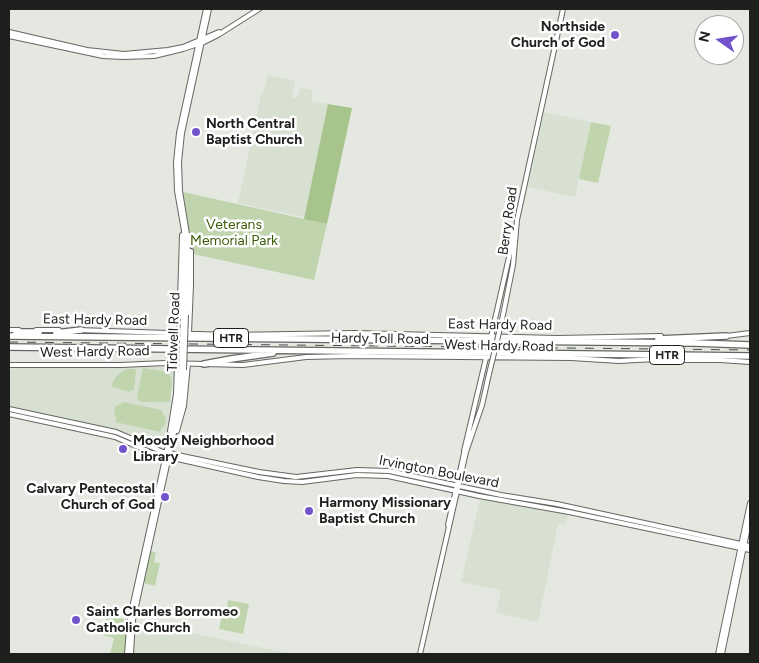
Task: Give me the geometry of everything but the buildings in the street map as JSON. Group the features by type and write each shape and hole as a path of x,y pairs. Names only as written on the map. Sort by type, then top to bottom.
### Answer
{"highway":[{"path":"9,333 56,333 81,330"},
{"name":"Hardy Toll Road","path":"9,333 750,345"},
{"path":"296,334 397,336 453,341"},
{"path":"621,342 726,336"},
{"name":"Hardy Toll Road","path":"9,347 750,356"},
{"path":"204,364 292,350"},
{"path":"584,355 675,360"}],"main road":[{"name":"Tidwell Road","path":"185,315 185,252 177,191 176,162 207,9"},
{"path":"9,34 86,53 114,57 154,56 201,41 259,9"},
{"name":"Berry Road","path":"457,489 464,451 478,418 502,320 513,265 515,233 563,9"},
{"name":"Tidwell Road","path":"129,654 133,620 149,541 181,401 188,253 179,176 181,133"},
{"path":"179,333 181,215"},
{"path":"490,337 515,233"},
{"path":"187,234 191,257 189,333"},
{"path":"507,262 513,265"},
{"path":"179,327 181,330 185,330 190,326"},
{"name":"East Hardy Road","path":"81,330 179,333 355,333 490,337 726,336 750,334"},
{"name":"West Hardy Road","path":"9,365 204,364 243,366 306,357 407,356 750,362"},
{"path":"464,451 486,358"},
{"path":"178,364 182,370 188,364"},
{"name":"Irvington Boulevard","path":"9,409 57,424 116,432 168,455"},
{"name":"Irvington Boulevard","path":"9,414 58,419 123,439 152,453 199,462 285,477 312,476 357,470 389,471 519,504 584,515 742,547 750,546"},
{"path":"472,416 478,418"},
{"path":"57,424 58,419"},
{"name":"Berry Road","path":"420,654 457,489 471,436"},
{"path":"123,439 135,443 139,442"},
{"name":"Irvington Boulevard","path":"457,489 557,504 750,550"},
{"path":"519,504 527,500"},
{"path":"720,654 750,514 750,503"}],"shaded area":[{"path":"268,75 295,81 292,97 297,98 300,87 313,90 311,101 328,104 305,217 238,203 261,95 264,91"},
{"path":"544,112 591,122 575,197 528,187"},
{"path":"57,366 175,367 165,443 160,448 122,431 9,407 9,369"},
{"path":"480,499 568,514 566,525 558,524 538,622 496,613 501,590 461,582"},
{"path":"136,621 286,653 286,654 133,654"}],"green space":[{"path":"328,104 352,108 327,224 304,219"},
{"path":"591,122 611,126 598,183 579,179"},
{"name":"Veterans Memorial Park","path":"183,192 327,224 314,280 193,254"},
{"path":"143,368 163,371 170,375 172,382 170,402 140,402 137,398"},
{"path":"127,369 136,369 134,389 129,392 111,386 116,376"},
{"path":"124,402 161,410 166,419 165,425 160,430 161,432 115,422 117,420 114,414 115,407"},
{"path":"151,551 156,553 154,562 160,563 155,586 144,583"},
{"path":"228,600 249,604 243,634 219,629 223,610 227,607"},
{"path":"107,615 128,620 125,654 110,654 114,638 102,635"}],"railway":[{"path":"9,342 750,350"}],"place":[{"name":"Northside Church of God","path":"615,35"},
{"name":"North Central Baptist Church","path":"196,132"},
{"name":"Moody Neighborhood Library","path":"123,449"},
{"name":"Calvary Pentecostal Church of God","path":"165,497"},
{"name":"Harmony Missionary Baptist Church","path":"309,511"},
{"name":"Saint Charles Borromeo Catholic Church","path":"76,620"}]}
